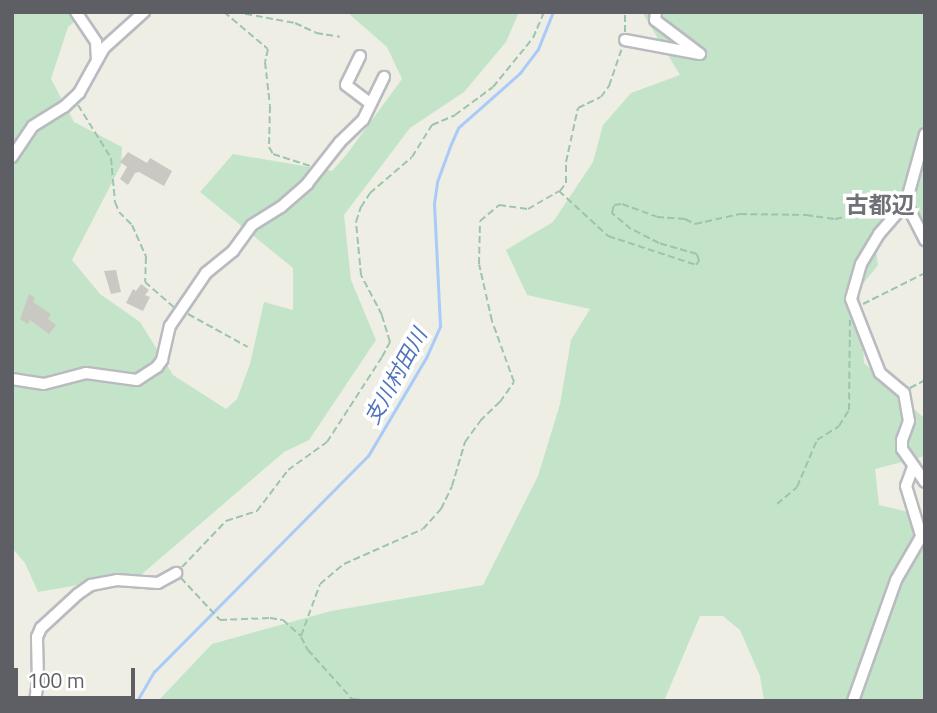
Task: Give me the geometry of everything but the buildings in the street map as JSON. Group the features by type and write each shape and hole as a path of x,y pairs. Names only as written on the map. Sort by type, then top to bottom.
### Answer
{"street":[{"path":"76,12 96,42 97,60"},
{"path":"12,157 33,126 72,99 104,48 144,12"},
{"path":"625,40 700,54 654,20 656,12"},
{"path":"360,56 346,85 371,104"},
{"path":"12,379 44,384 86,373 137,380 157,367 162,360 170,326 206,273 233,251 252,225 281,207 363,120 384,77"},
{"path":"925,134 906,204 879,234 861,264 851,299 880,373 903,392 909,408 909,421 901,440 902,449 925,482"},
{"path":"906,204 925,240"},
{"path":"853,701 896,580 923,532 906,486 913,467"},
{"path":"35,701 38,682 37,637 41,628 78,594 91,585 117,580 159,583 176,573"}],"path":[{"path":"225,12 268,49 265,62 271,106 269,147 273,154 318,169"},
{"path":"235,12 295,23 316,33 340,37"},
{"path":"373,701 352,699 308,650 301,636 283,620 220,620 176,573 226,522 257,511 288,470 327,442 390,342 383,315 361,275 356,222 361,207 369,193 412,157 432,125 455,115 493,87 533,38 544,12"},
{"path":"301,636 320,584 344,564 377,547 423,529 441,509 452,486 465,442 514,382 492,321 479,264 480,221 499,205 528,209 559,191 566,183 566,162 579,108 601,97 609,86 625,40 625,12"},
{"path":"72,99 99,133 111,158 115,202 119,212 132,225 146,257 145,282 161,299 180,311 248,347"},
{"path":"559,191 608,236 696,265 699,261 697,254 659,243 631,229 612,213 614,205 622,204 657,216 685,219 695,224 740,214 765,213 835,219 906,204"},
{"path":"778,503 797,487 817,440 839,426 849,410 850,315 854,308 925,273"},
{"path":"903,392 925,380"}],"green space":[{"path":"12,12 86,12 68,27 51,79 74,122 122,147 121,165 72,260 100,294 140,322 173,375 226,409 237,399 250,364 264,302 293,310 293,268 200,192 233,154 332,171 347,154 402,79 387,47 347,12 519,12 506,42 464,92 410,128 344,215 351,280 376,340 309,440 284,452 142,574 38,592 25,563 12,548"},
{"path":"642,12 925,12 925,224 913,203 874,235 878,265 859,289 864,363 924,418 925,456 875,469 879,505 925,516 925,701 764,701 760,676 740,630 723,616 700,616 664,701 158,701 212,644 331,611 483,585 538,476 560,404 571,340 590,309 527,295 506,250 553,222 593,162 603,125 631,93 680,75"}],"waterway":[{"name":"支川村田川","path":"137,701 154,672 368,456 426,358 440,326 434,204 437,182 451,144 458,128 520,73 538,49 553,12"}],"district":[{"name":"古都辺","path":"880,205"}]}
